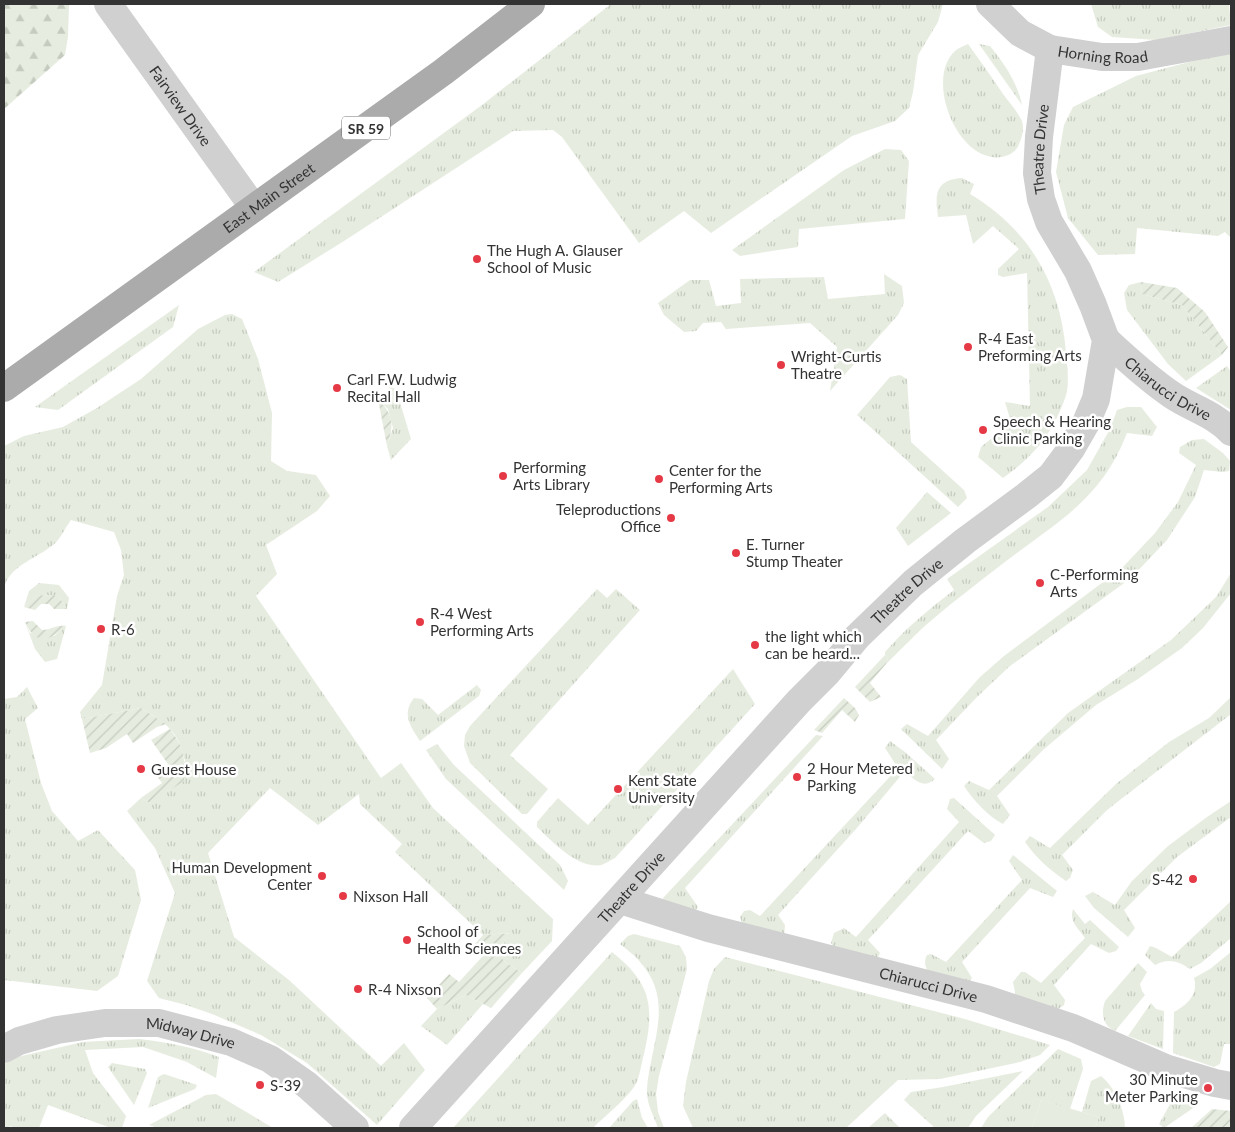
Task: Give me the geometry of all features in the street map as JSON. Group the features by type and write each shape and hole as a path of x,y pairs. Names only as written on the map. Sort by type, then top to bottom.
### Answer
{"main road":[{"name":"East Main Street","path":"4,388 443,72 530,4"}],"street":[{"name":"Fairview Drive","path":"108,4 254,208"},
{"name":"Horning Road","path":"990,4 1020,33 1050,49 1102,57 1138,57 1231,40"},
{"name":"Theatre Drive","path":"413,1128 799,701 827,673 857,637 913,584 964,540 1052,476 1071,450 1086,423 1096,399 1106,340 1086,288 1049,222 1041,200 1037,173 1039,137 1050,49"},
{"name":"Chiarucci Drive","path":"1106,340 1140,371 1174,396 1205,412 1231,432"},
{"name":"Chiarucci Drive","path":"620,900 708,928 986,999 1074,1028 1168,1069 1231,1086"},
{"name":"Midway Drive","path":"4,1049 19,1041 57,1030 105,1023 159,1023 231,1042 270,1059 307,1085 355,1128"}],"green space":[{"path":"4,4 69,4 68,37 65,55 4,109"},
{"path":"611,4 943,4 938,22 918,55 909,108 895,121 852,136 711,233 684,211 639,243 562,137 553,130 513,131 278,282 254,272 482,105"},
{"path":"1091,4 1229,4 1231,25 1156,40 1112,37 1098,27"},
{"path":"968,44 1017,112 1022,122 1022,135 1018,147 1012,153 1002,157 986,156 972,147 960,134 950,117 943,81 946,64 955,51"},
{"path":"979,44 990,46 1001,60 1014,81 1022,105"},
{"path":"1231,51 1231,238 1225,232 1218,236 1137,228 1135,254 1098,255 1068,218 1056,172 1064,125 1073,107 1136,76"},
{"path":"885,149 901,150 909,161 905,219 799,229 798,247 740,256 732,250 844,170"},
{"path":"962,178 974,184 970,194 1010,224 1039,262 1049,282 1063,328 1068,382 1067,393 1062,406 1052,428 1038,446 1022,463 1003,478 978,457 981,447 1011,422 1005,402 1030,406 1027,273 1003,277 998,275 998,269 1019,249 993,226 973,244 966,215 938,217 937,195 942,185 953,179"},
{"path":"884,274 902,286 904,303 898,315 830,391 837,347 810,323 726,329 721,322 703,323 696,331 684,332 664,315 658,303 690,280 709,280 716,306 741,303 740,279 824,277 828,299 885,294"},
{"path":"1141,282 1142,294 1182,305 1222,355 1186,381 1168,364 1127,310 1124,293 1129,285"},
{"path":"1141,282 1177,288 1205,312 1228,347 1222,355 1182,305 1142,294"},
{"path":"179,305 173,327 58,410 35,407"},
{"path":"232,314 242,319 258,359 272,413 271,461 287,471 316,475 330,496 317,511 266,545 277,574 256,596 381,778 401,763 433,808 553,919 552,941 522,973 504,961 497,949 511,933 483,935 395,852 402,844 360,804 359,794 318,825 270,788 208,853 234,937 289,980 381,1066 404,1043 425,1070 377,1125 307,1063 261,1035 212,1014 159,998 147,981 175,893 155,848 127,811 141,798 150,803 185,761 175,735 165,724 141,708 82,719 80,712 102,685 117,596 124,575 121,550 114,532 71,520 56,543 20,566 4,583 4,446 24,436 63,427 97,408 141,379 198,329 225,315"},
{"path":"1227,366 1231,372 1231,410 1196,388"},
{"path":"900,375 907,379 911,442 964,490 967,498 958,507 857,415 890,377"},
{"path":"389,387 396,389 411,439 391,460 387,446 393,428 388,409 378,399 391,394"},
{"path":"378,399 387,410 391,421 391,432 387,446"},
{"path":"1127,407 1141,407 1157,427 1152,436 1127,433 1104,476 1090,494 1058,523 941,612 886,664 888,659 885,652 893,643 918,619 954,590 947,579 1048,507 1087,470 1110,429 1117,410"},
{"path":"1204,439 1223,453 1230,461 1229,471 1204,470 1195,497 1167,540 1131,578 1010,666 977,697 936,740 949,759 942,769 901,729 907,724 928,736 980,677 1004,656 1122,568 1155,533 1178,502 1196,465 1179,453 1180,447 1192,440"},
{"path":"927,492 951,513 908,546 896,528"},
{"path":"1231,573 1231,593 1203,628 1182,648 1138,679 1096,705 1043,750 997,796 1010,815 1003,824 992,817 976,802 964,786 969,781 989,790 1068,713 1171,640 1216,597"},
{"path":"39,583 59,585 69,598 67,609 58,596 37,595 24,607 29,591"},
{"path":"597,589 607,598 616,589 640,610 510,755 548,789 527,814 522,814 470,763 464,746 465,735 470,726"},
{"path":"37,595 58,596 67,609 54,609 49,604 41,604 35,610 24,607"},
{"path":"33,621 42,630 66,626 54,635 43,639 34,635 25,622"},
{"path":"25,622 30,633 54,636 66,626 57,659 45,662 35,649"},
{"path":"885,655 888,659 886,664 870,683 881,697 870,702 855,687"},
{"path":"733,669 755,704 615,858 601,865 583,863 566,853 537,827 537,822 558,798 588,825"},
{"path":"477,685 481,690 479,696 420,741 408,715 410,704 414,698 422,699 438,715"},
{"path":"27,687 38,708 25,719 41,783 52,811 78,841 98,830 135,870 141,900 118,976 97,991 4,980 4,699 17,697"},
{"path":"1231,697 1231,714 1107,810 1062,855 1073,870 1070,878 1066,881 1029,848 1025,842 1030,836 1050,848 1116,784 1169,742 1209,718"},
{"path":"844,698 855,708 859,715 855,722 842,710 822,733 814,730"},
{"path":"141,708 166,724 157,727 133,743 127,734 106,748 90,753 82,719"},
{"path":"170,729 179,742 183,754 184,781 150,803 141,798 162,783 155,773 168,764 151,740"},
{"path":"816,735 823,736 685,888 698,907 695,912 665,904 663,898"},
{"path":"890,741 935,779 926,784 919,782 904,772 856,829 778,915 785,925 784,937 745,931 740,917 744,911 750,910 760,916 898,768 885,748"},
{"path":"437,744 454,765 560,865 568,881 564,890 446,779 426,750"},
{"path":"954,798 995,835 991,841 984,843 968,831 868,940 880,953 878,957 865,963 835,949 831,943 834,933 844,928 856,937 959,822 947,809 950,799"},
{"path":"1231,801 1231,817 1177,857 1124,910 1135,928 1128,937 1094,908 1085,896 1093,892 1115,905 1132,881 1168,846"},
{"path":"1013,855 1057,891 1053,897 1030,888 962,962 972,978 966,987 932,981 925,965 927,955 931,954 946,962 1022,880 1009,861"},
{"path":"1231,901 1231,938 1201,963 1190,969 1173,961 1155,965 1145,955 1150,946 1172,957"},
{"path":"1073,909 1085,924 1090,920 1119,947 1116,951 1109,953 1091,944 1054,985 1065,1000 1064,1005 1054,1012 1016,997 1013,982 1021,972 1025,972 1041,983 1085,938 1073,921"},
{"path":"512,933 497,949 504,961 522,973 491,1008 466,995 437,1009 427,998 449,974 459,982 483,956 473,946 483,935"},
{"path":"634,934 680,946 686,957 687,969 656,1094 658,1112 664,1128 658,1128 647,1097 649,1074 657,1032 658,996 649,973 636,957 620,944 628,936"},
{"path":"612,952 635,974 647,997 649,1009 647,1037 639,1075 634,1087 625,1098 593,1128 453,1128"},
{"path":"1231,952 1231,1044 1224,1044 1220,1064 1214,1067 1173,1053 1174,1012 1191,998 1195,989 1194,978 1210,969"},
{"path":"725,957 965,1019 1050,1045 1040,1055 1020,1062 940,1079 898,1080 846,1128 693,1128 683,1106 686,1082 709,981 714,969"},
{"path":"1138,963 1147,972 1140,984 1145,995 1115,1031 1105,1022 1103,1010 1105,1001"},
{"path":"466,995 483,1004 447,1045 421,1026 437,1009"},
{"path":"1151,1003 1156,1009 1164,1011 1163,1049 1128,1036"},
{"path":"139,1039 180,1045 219,1057 216,1078 187,1062 143,1047 85,1050 93,1073 126,1116 122,1128 111,1128 48,1105 39,1128 16,1128 10,1126 9,1128 4,1128 4,1064 17,1057 83,1042"},
{"path":"1058,1049 1081,1059 1083,1069 1070,1109 1041,1100 1032,1128 981,1128 988,1117"},
{"path":"112,1063 145,1069 147,1073 134,1105 108,1067"},
{"path":"1023,1071 976,1116 968,1128 935,1128 904,1100 911,1092"},
{"path":"164,1074 197,1085 195,1089 148,1108 158,1077"},
{"path":"1101,1076 1115,1093 1125,1121 1125,1128 1095,1128 1099,1117 1082,1112 1091,1081"},
{"path":"216,1094 273,1128 158,1128 149,1125 206,1095"},
{"path":"1174,1097 1199,1104 1164,1128 1159,1124"},
{"path":"637,1099 642,1118 648,1128 609,1128 633,1101"},
{"path":"1041,1100 1099,1117 1095,1128 1032,1128"},
{"path":"1212,1109 1231,1111 1231,1127 1191,1128"},
{"path":"885,1113 900,1128 868,1128"}],"place":[{"name":"The Hugh A. Glauser School of Music","path":"477,259"},
{"name":"R-4 East Preforming Arts","path":"968,347"},
{"name":"Wright-Curtis Theatre","path":"781,365"},
{"name":"Carl F.W. Ludwig Recital Hall","path":"337,388"},
{"name":"Speech & Hearing Clinic Parking","path":"983,430"},
{"name":"Performing Arts Library","path":"503,476"},
{"name":"Center for the Performing Arts","path":"659,479"},
{"name":"Teleproductions Office","path":"671,518"},
{"name":"E. Turner Stump Theater","path":"736,553"},
{"name":"C-Performing Arts","path":"1040,583"},
{"name":"R-4 West Performing Arts","path":"420,622"},
{"name":"R-6","path":"101,629"},
{"name":"the light which can be heard...","path":"755,645"},
{"name":"Guest House","path":"141,769"},
{"name":"2 Hour Metered Parking","path":"797,777"},
{"name":"Kent State University","path":"618,789"},
{"name":"Human Development Center","path":"322,876"},
{"name":"S-42","path":"1193,879"},
{"name":"Nixson Hall","path":"343,896"},
{"name":"School of Health Sciences","path":"407,940"},
{"name":"R-4 Nixson","path":"358,989"},
{"name":"S-39","path":"260,1085"},
{"name":"30 Minute Meter Parking","path":"1208,1088"}]}
